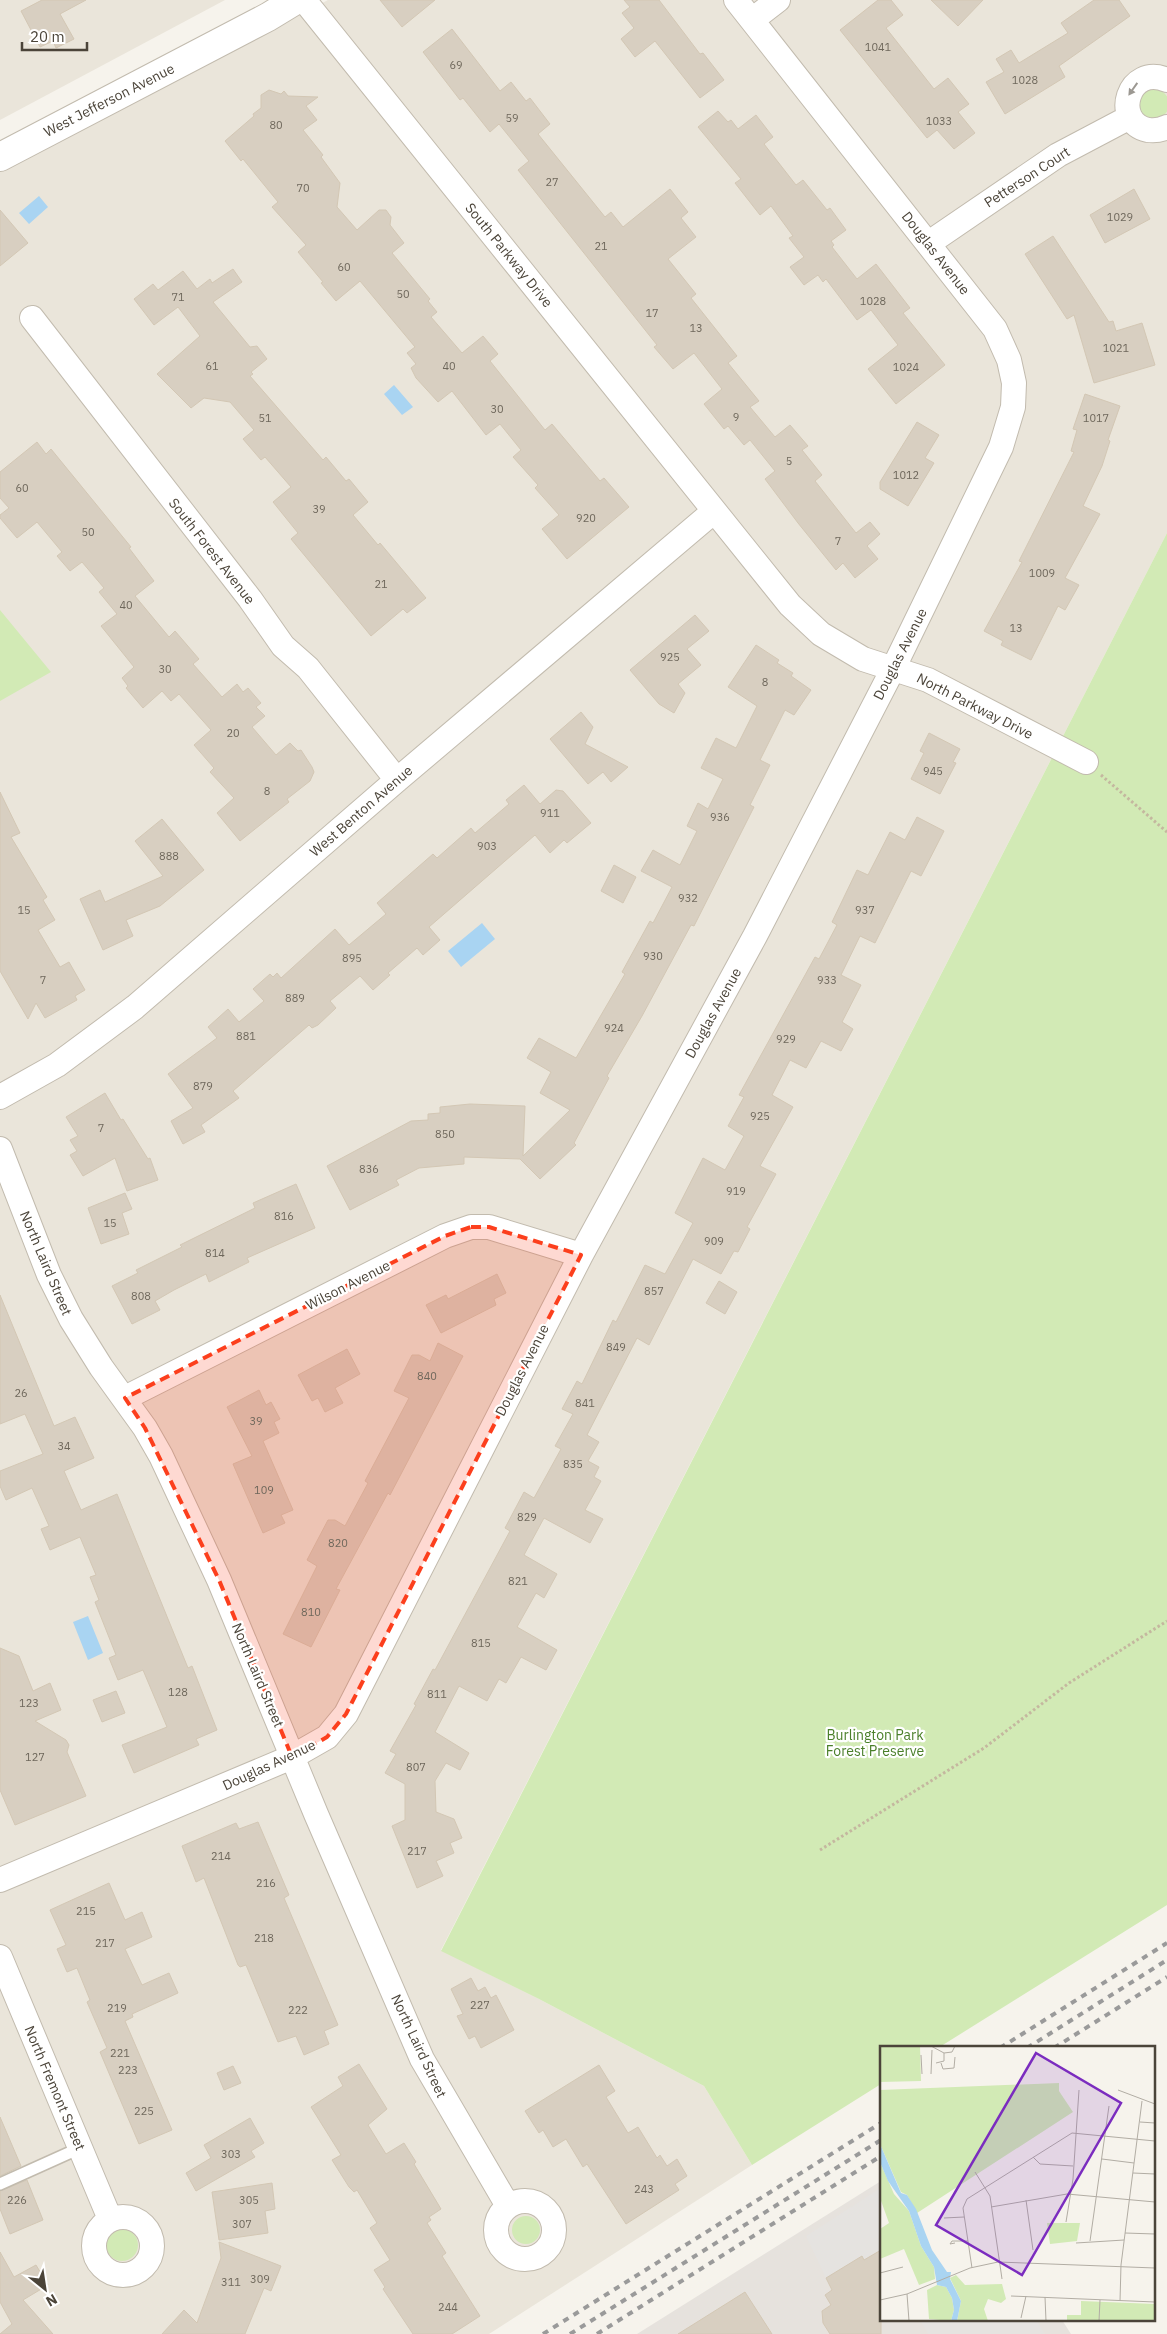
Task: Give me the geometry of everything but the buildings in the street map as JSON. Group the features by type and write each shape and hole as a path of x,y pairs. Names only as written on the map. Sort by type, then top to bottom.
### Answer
{"street":[{"name":"West Jefferson Avenue","path":"0,157 268,17 296,0"},
{"name":"South Parkway Drive","path":"304,0 713,512"},
{"name":"Douglas Avenue","path":"0,1880 292,1757 327,1737 346,1714 581,1255 755,936 893,669 1001,447 1013,406 1014,383 1009,360 1002,341 929,244 736,0"},
{"path":"752,20 778,0"},
{"path":"1167,80 1149,77 1134,86 1127,101 1130,117 1144,129 1154,131 1167,127"},
{"name":"Petterson Court","path":"929,244 1058,155 1130,117"},
{"name":"South Forest Avenue","path":"32,318 244,591 283,646 308,668 397,780"},
{"name":"North Parkway Drive","path":"713,512 790,606 821,634 863,659 928,680 1086,762"},
{"name":"West Benton Avenue","path":"0,1097 57,1065 135,1007 397,780 713,512"},
{"name":"North Laird Street","path":"0,1149 49,1275 70,1319 101,1367 125,1398 161,1456 210,1562 422,2059 508,2206"},
{"name":"Wilson Avenue","path":"125,1398 445,1236 471,1227 490,1227 581,1255"},
{"name":"North Fremont Street","path":"0,1957 110,2219"}],"lane":[{"path":"0,2184 80,2148"}],"path":[{"path":"1086,762 1167,832"},
{"path":"820,1850 984,1748 1069,1683 1167,1621"}],"highlighted area":[{"path":"471,1227 489,1227 581,1255 346,1714 327,1737 292,1757 219,1580 145,1428 125,1398 445,1236"}],"shaded area":[{"path":"0,0 225,0 0,120"},
{"path":"328,0 1167,0 1167,533 441,1950 704,2086 752,2165 489,2334 0,2334 0,170"},
{"path":"880,2182 880,2322 1063,2322 1071,2334 637,2334"},
{"path":"880,2189 880,2251 864,2260 862,2256 826,2278 806,2236"},
{"path":"921,2322 1037,2322 1045,2334 928,2334"}],"green space":[{"path":"1154,89 1165,93 1168,98 1168,110 1165,115 1154,119 1143,115 1139,104 1143,93"},
{"name":"Burlington Park Forest Preserve","path":"1167,533 1167,1905 941,2046 880,2046 880,2085 752,2165 704,2086 539,1999 441,1951"},
{"path":"0,610 51,672 0,701"},
{"path":"526,2216 536,2220 540,2230 536,2240 526,2244 516,2240 512,2230 516,2220"},
{"path":"122,2229 134,2233 138,2245 134,2257 122,2261 110,2257 106,2245 110,2233"}],"water":[{"path":"39,196 48,207 29,224 19,213"},
{"path":"394,385 413,407 402,415 384,394"},
{"path":"482,923 495,939 461,967 448,951"},
{"path":"88,1616 103,1653 88,1660 73,1622"}],"railway":[{"path":"1003,2046 1167,1943"},
{"path":"1030,2046 1167,1960"},
{"path":"1057,2046 1167,1977"},
{"path":"543,2334 880,2124"},
{"path":"570,2334 880,2141"},
{"path":"597,2334 880,2157"}]}
